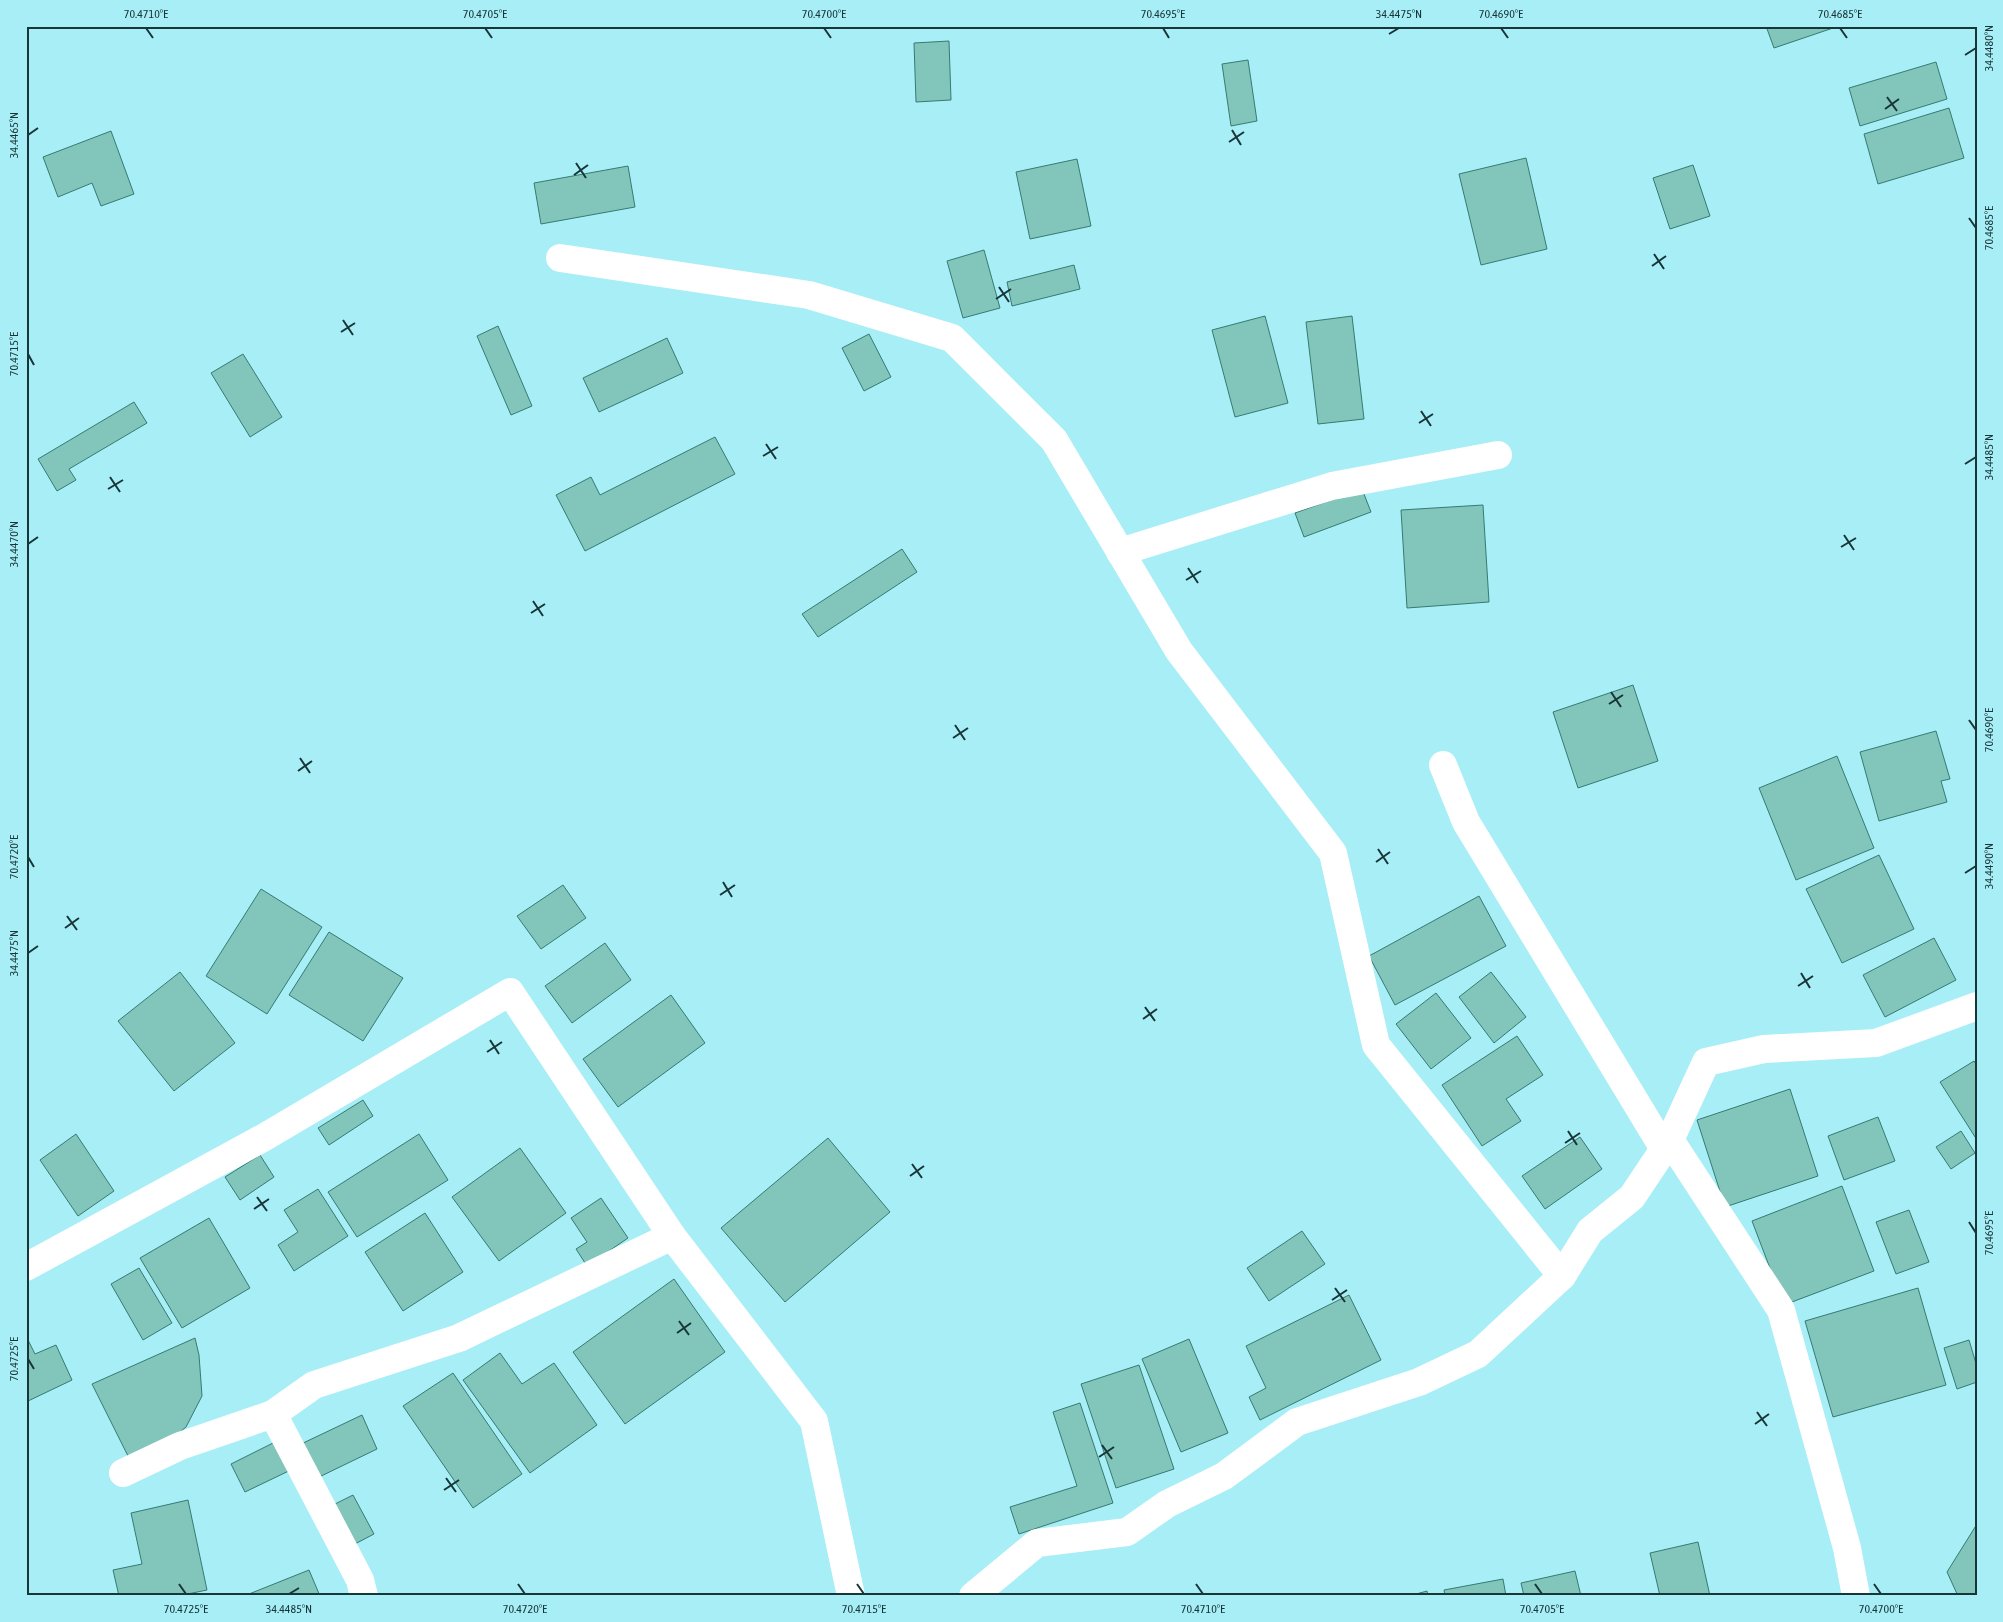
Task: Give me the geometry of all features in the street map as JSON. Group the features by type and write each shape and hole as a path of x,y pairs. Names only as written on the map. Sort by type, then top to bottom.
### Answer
{"street":[{"path":"560,258 809,295 952,338 1054,440 1179,651 1333,853 1376,1045 1562,1276"},
{"path":"1120,552 1332,486 1498,455"},
{"path":"1443,765 1466,822 1667,1145 1781,1310 1847,1548 1856,1596"},
{"path":"26,1267 263,1138 510,992 672,1236 814,1420 851,1596"},
{"path":"973,1596 1037,1543 1127,1532 1167,1504 1224,1476 1298,1422 1419,1382 1478,1354 1562,1276 1590,1231 1632,1197 1667,1145 1706,1062 1764,1049 1876,1043 1977,1006"},
{"path":"123,1473 180,1446 273,1414 314,1385 459,1338 672,1236"},
{"path":"273,1414 360,1580 364,1596"}],"building":[{"path":"1766,26 1839,26 1774,48"},
{"path":"949,41 951,100 916,102 914,43"},
{"path":"1248,60 1257,121 1231,126 1222,64"},
{"path":"1936,62 1947,99 1860,126 1849,88"},
{"path":"1949,108 1964,158 1878,184 1864,134"},
{"path":"111,131 134,194 101,206 92,183 58,197 43,157"},
{"path":"1526,158 1547,249 1481,265 1459,174"},
{"path":"1077,159 1091,226 1030,239 1016,172"},
{"path":"1693,165 1710,216 1670,229 1653,178"},
{"path":"628,166 635,207 541,224 534,183"},
{"path":"984,250 1000,308 963,318 947,261"},
{"path":"1074,265 1080,289 1012,306 1007,282"},
{"path":"1265,316 1288,403 1235,417 1212,330"},
{"path":"1352,316 1364,419 1318,424 1306,322"},
{"path":"498,326 532,406 511,415 477,336"},
{"path":"869,334 891,377 864,391 842,348"},
{"path":"667,338 683,373 599,412 583,378"},
{"path":"243,354 282,417 250,437 211,373"},
{"path":"134,402 147,423 69,469 76,480 57,491 38,459"},
{"path":"715,437 735,474 585,551 556,495 591,477 600,495"},
{"path":"1362,489 1371,512 1304,537 1295,513"},
{"path":"1483,505 1489,602 1407,608 1401,510"},
{"path":"902,549 917,572 818,637 802,614"},
{"path":"1633,685 1658,761 1578,788 1553,712"},
{"path":"1936,731 1950,779 1941,781 1947,802 1879,821 1860,752"},
{"path":"1837,756 1874,848 1796,880 1759,788"},
{"path":"1879,855 1914,929 1842,963 1806,889"},
{"path":"563,885 586,918 541,949 517,916"},
{"path":"261,889 322,927 267,1014 206,976"},
{"path":"1479,896 1506,946 1395,1005 1369,956"},
{"path":"329,932 403,978 363,1041 289,995"},
{"path":"1934,938 1956,980 1885,1017 1863,975"},
{"path":"605,943 631,980 572,1023 545,986"},
{"path":"180,972 235,1043 174,1091 118,1021"},
{"path":"1491,972 1526,1017 1494,1043 1459,997"},
{"path":"1436,993 1471,1038 1431,1069 1396,1024"},
{"path":"671,995 705,1043 618,1107 583,1059"},
{"path":"1517,1036 1543,1075 1506,1099 1521,1121 1482,1146 1442,1085"},
{"path":"1974,1061 1977,1066 1977,1140 1940,1082"},
{"path":"1790,1089 1818,1176 1725,1207 1697,1120"},
{"path":"363,1100 373,1116 329,1145 318,1128"},
{"path":"1878,1117 1895,1161 1844,1180 1828,1136"},
{"path":"1961,1131 1975,1153 1951,1169 1936,1147"},
{"path":"76,1134 114,1191 78,1216 40,1160"},
{"path":"419,1134 448,1180 357,1237 328,1192"},
{"path":"1580,1137 1602,1169 1545,1209 1522,1176"},
{"path":"828,1138 890,1212 785,1302 721,1228"},
{"path":"520,1148 566,1213 499,1261 452,1197"},
{"path":"260,1155 274,1177 240,1200 225,1177"},
{"path":"1842,1186 1874,1271 1784,1305 1752,1221"},
{"path":"318,1189 348,1236 294,1271 278,1245 298,1232 284,1210"},
{"path":"601,1198 628,1238 587,1266 576,1249 587,1242 571,1218"},
{"path":"1909,1210 1929,1262 1896,1274 1876,1222"},
{"path":"425,1213 463,1272 403,1311 365,1252"},
{"path":"209,1218 250,1288 182,1328 140,1258"},
{"path":"1302,1231 1325,1264 1269,1301 1247,1268"},
{"path":"139,1268 172,1323 143,1340 111,1284"},
{"path":"674,1279 725,1352 625,1424 573,1352"},
{"path":"1918,1288 1946,1385 1833,1417 1805,1321"},
{"path":"1349,1295 1381,1360 1260,1420 1249,1397 1266,1388 1246,1346"},
{"path":"26,1336 35,1354 56,1345 72,1380 26,1402"},
{"path":"195,1338 199,1355 202,1396 186,1427 159,1449 130,1460 92,1384"},
{"path":"1189,1339 1228,1433 1181,1452 1142,1359"},
{"path":"1969,1340 1977,1367 1977,1382 1957,1389 1944,1348"},
{"path":"500,1353 522,1384 554,1363 597,1425 530,1473 463,1380"},
{"path":"1139,1365 1174,1469 1116,1488 1081,1384"},
{"path":"453,1373 522,1474 473,1508 403,1406"},
{"path":"1080,1403 1113,1503 1019,1534 1010,1507 1077,1486 1053,1412"},
{"path":"362,1415 377,1449 315,1479 299,1445"},
{"path":"283,1438 297,1467 245,1492 231,1464"},
{"path":"353,1495 374,1534 353,1545 333,1505"},
{"path":"188,1500 207,1590 178,1596 119,1596 113,1570 142,1564 131,1513"},
{"path":"1977,1524 1977,1596 1958,1596 1947,1572"},
{"path":"1698,1542 1710,1596 1660,1596 1650,1553"},
{"path":"309,1570 320,1596 244,1596"},
{"path":"1575,1571 1581,1596 1524,1596 1521,1583"},
{"path":"1503,1579 1506,1596 1445,1596 1444,1590"},
{"path":"1427,1591 1428,1596 1409,1596"}]}
